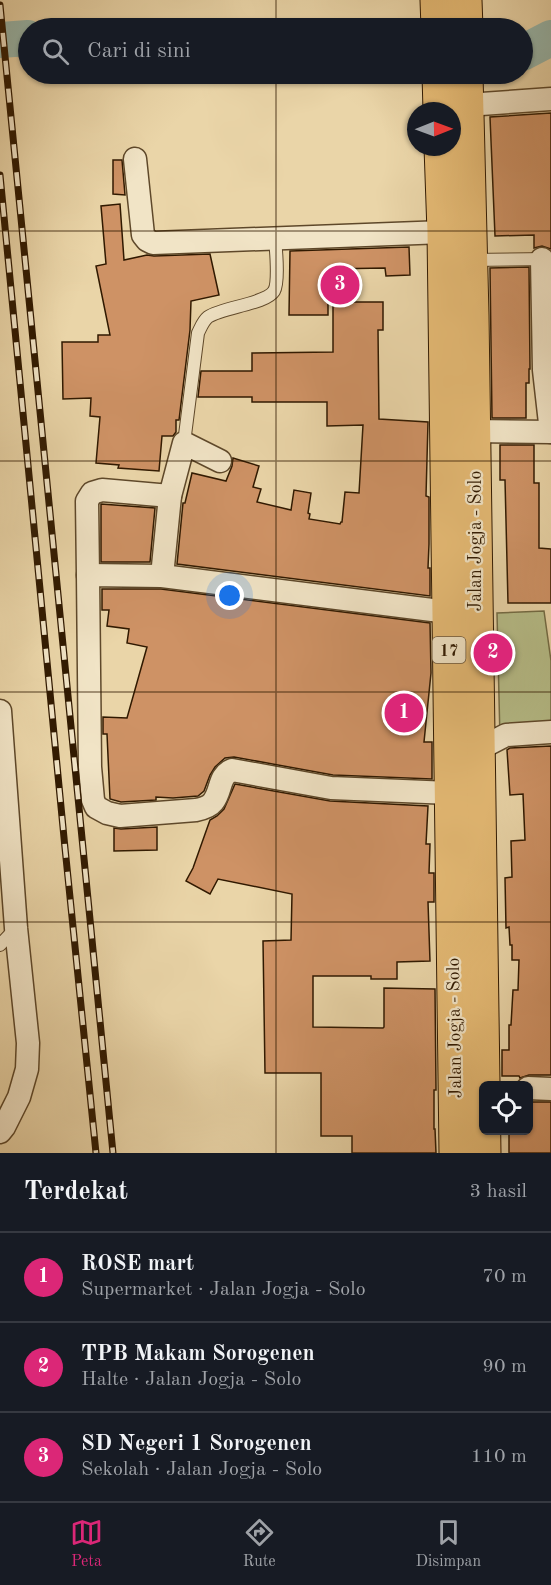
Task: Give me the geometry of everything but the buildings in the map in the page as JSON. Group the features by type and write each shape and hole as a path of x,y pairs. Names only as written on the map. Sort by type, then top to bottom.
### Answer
{"highway":[{"path":"437,0 438,18"},
{"path":"465,0 466,18"},
{"name":"Jalan Jogja - Solo","path":"453,89 471,261 477,750 491,1081"},
{"name":"Jalan Jogja - Solo","path":"441,156 456,1153"},
{"name":"Jalan Jogja - Solo","path":"484,1153 486,1135"}],"street":[{"path":"453,89 551,99"},
{"path":"135,159 143,235 153,243 444,232"},
{"path":"474,430 551,432 544,370 547,259"},
{"path":"162,576 170,496 184,443 220,461"},
{"path":"170,496 102,490 92,493 87,501 90,767 93,800 96,807 120,816 204,808 213,802 223,777 226,772 232,770 331,788 450,793"},
{"path":"88,575 162,576 448,612"},
{"path":"0,711 16,928 28,1043 27,1070 19,1097 0,1131"},
{"path":"477,750 506,735 551,732"},
{"path":"533,1088 551,1089"}],"lane":[{"path":"184,443 198,333 202,324 208,317 219,312 270,296 275,290 277,281 275,239"},
{"path":"471,261 547,259"},
{"path":"0,945 16,928"}],"green space":[{"path":"544,611 551,661 551,735 500,739 497,613"}],"waterway":[{"path":"533,47 551,38"},
{"path":"0,40 18,39"}],"railway":[{"path":"0,5 113,1153"},
{"path":"0,175 96,1153"}],"place":[{"name":"SD Negeri 1 Sorogenen","path":"340,285"},
{"name":"TPB Makam Sorogenen","path":"493,653"},
{"name":"ROSE mart","path":"404,713"}]}
